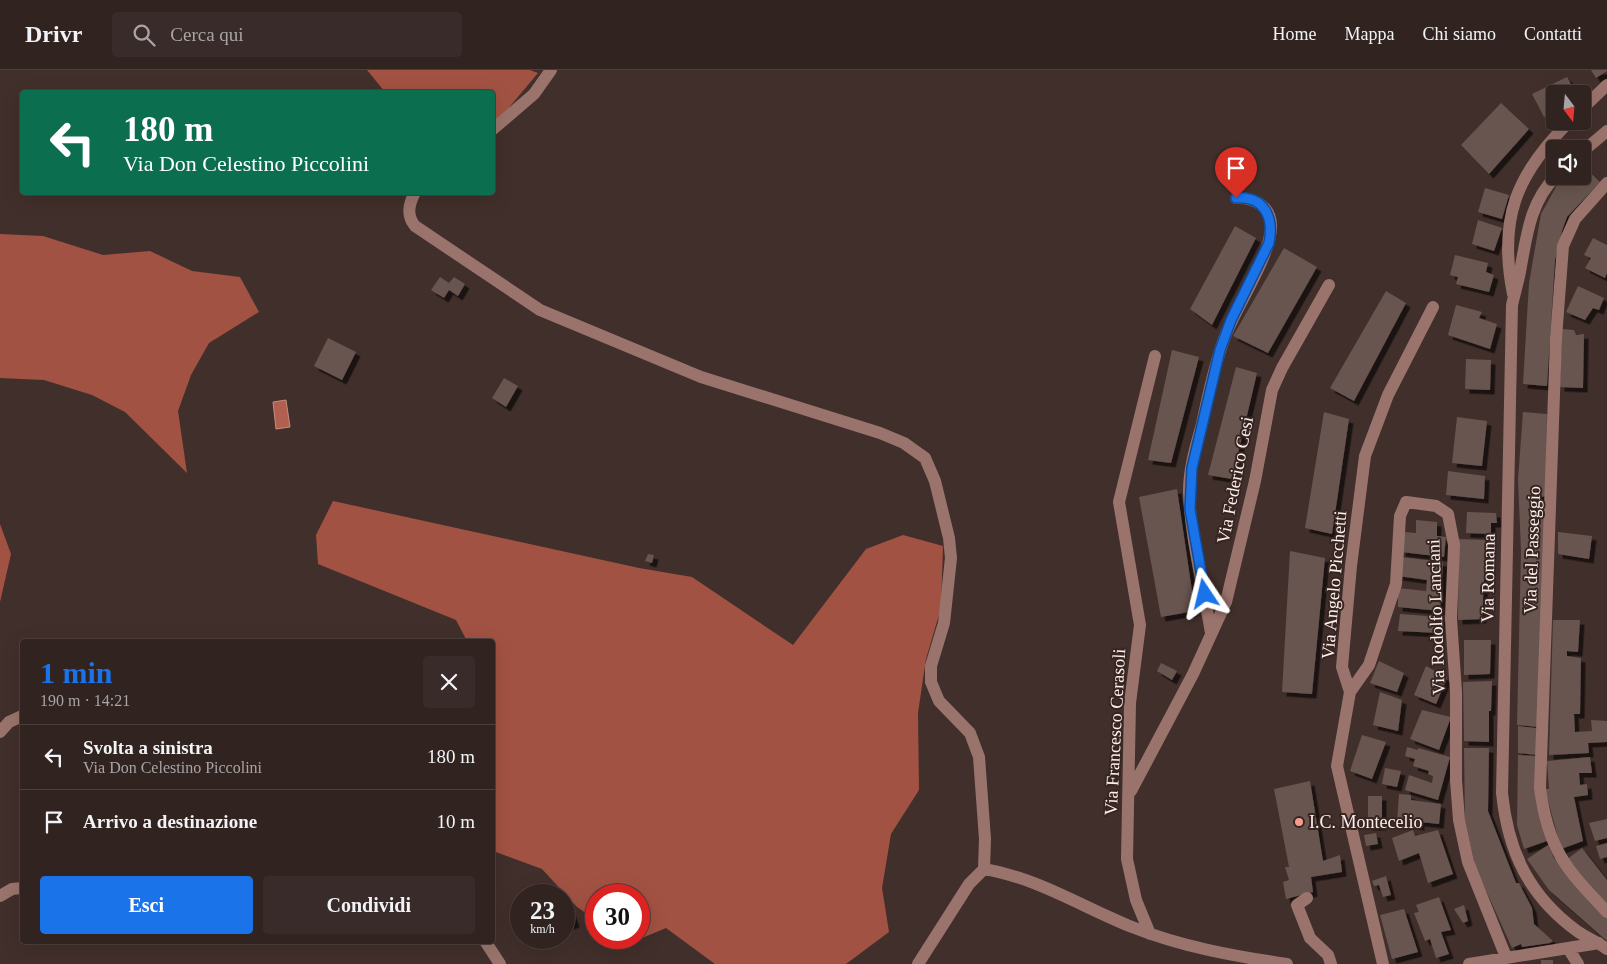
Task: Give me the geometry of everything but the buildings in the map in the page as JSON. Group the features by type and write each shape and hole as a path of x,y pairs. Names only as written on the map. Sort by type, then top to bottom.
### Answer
{"street":[{"path":"495,128 527,101 551,70"},
{"path":"1591,100 1607,85"},
{"path":"1514,299 1506,244 1515,201 1524,178 1535,159 1562,130"},
{"path":"1591,144 1607,131"},
{"name":"Via del Passeggio","path":"1607,183 1575,219 1563,246 1556,338 1540,788 1546,823 1556,852 1573,877 1607,912"},
{"name":"Via Romana","path":"1548,185 1534,209 1523,247 1511,324 1502,749 1506,823 1516,857 1539,894 1579,932 1603,946"},
{"path":"414,195 409,210 411,220 415,226 540,310 712,382 880,433 904,443 925,458 935,481 949,538 951,558 944,624 931,666 931,682 936,697 970,733 978,751 985,830 984,869 970,884 918,964"},
{"path":"1211,633 1190,509 1191,473 1220,350 1231,320 1269,243 1271,229 1269,217 1264,206 1252,199 1236,198"},
{"name":"Via Federico Cesi","path":"1130,793 1193,674 1232,585 1255,481 1272,390 1282,368 1329,285"},
{"name":"Via Angelo Picchetti","path":"1383,964 1337,766 1350,692 1342,667 1351,566 1365,456 1388,395 1434,307"},
{"name":"Via Francesco Cerasoli","path":"1150,934 1136,900 1129,871 1127,838 1130,793 1130,703 1140,625 1119,502 1155,356"},
{"name":"Via Rodolfo Lanciani","path":"1350,692 1369,665 1396,584 1400,516 1406,502 1436,506 1448,514 1454,545 1450,619 1456,692 1456,780 1459,820 1468,862 1505,960"},
{"path":"0,732 9,722 20,717"},
{"path":"984,869 1028,880 1150,934 1210,951 1287,964"},
{"path":"0,896 12,889 20,888"},
{"path":"1307,898 1297,905 1310,938 1328,955 1331,964"},
{"path":"487,944 500,964"},
{"path":"1469,964 1505,960 1568,948 1603,946"},
{"path":"1568,948 1578,964"}],"shaded area":[{"path":"367,70 530,70 538,73 502,116 495,121 495,90 383,90"},
{"path":"0,234 43,236 103,255 150,251 192,271 240,277 259,312 209,343 191,375 178,411 187,473 125,412 92,395 44,380 0,378"},
{"path":"286,400 290,427 276,429 273,402"},
{"path":"333,501 639,568 692,577 793,645 866,549 903,535 943,546 941,608 926,659 918,713 919,790 891,834 882,888 889,932 846,964 715,964 666,928 650,935 650,884 585,884 585,912 575,905 575,884 556,884 542,869 495,852 495,639 466,639 456,620 318,564 316,535"},
{"path":"0,524 11,554 0,602"}],"place":[{"name":"I.C. Montecelio","path":"1299,822"}],"route":[{"path":"1205,594 1190,509 1190,478 1214,369 1220,350 1231,320 1269,243 1271,229 1269,217 1264,206 1252,199 1236,198"}]}
